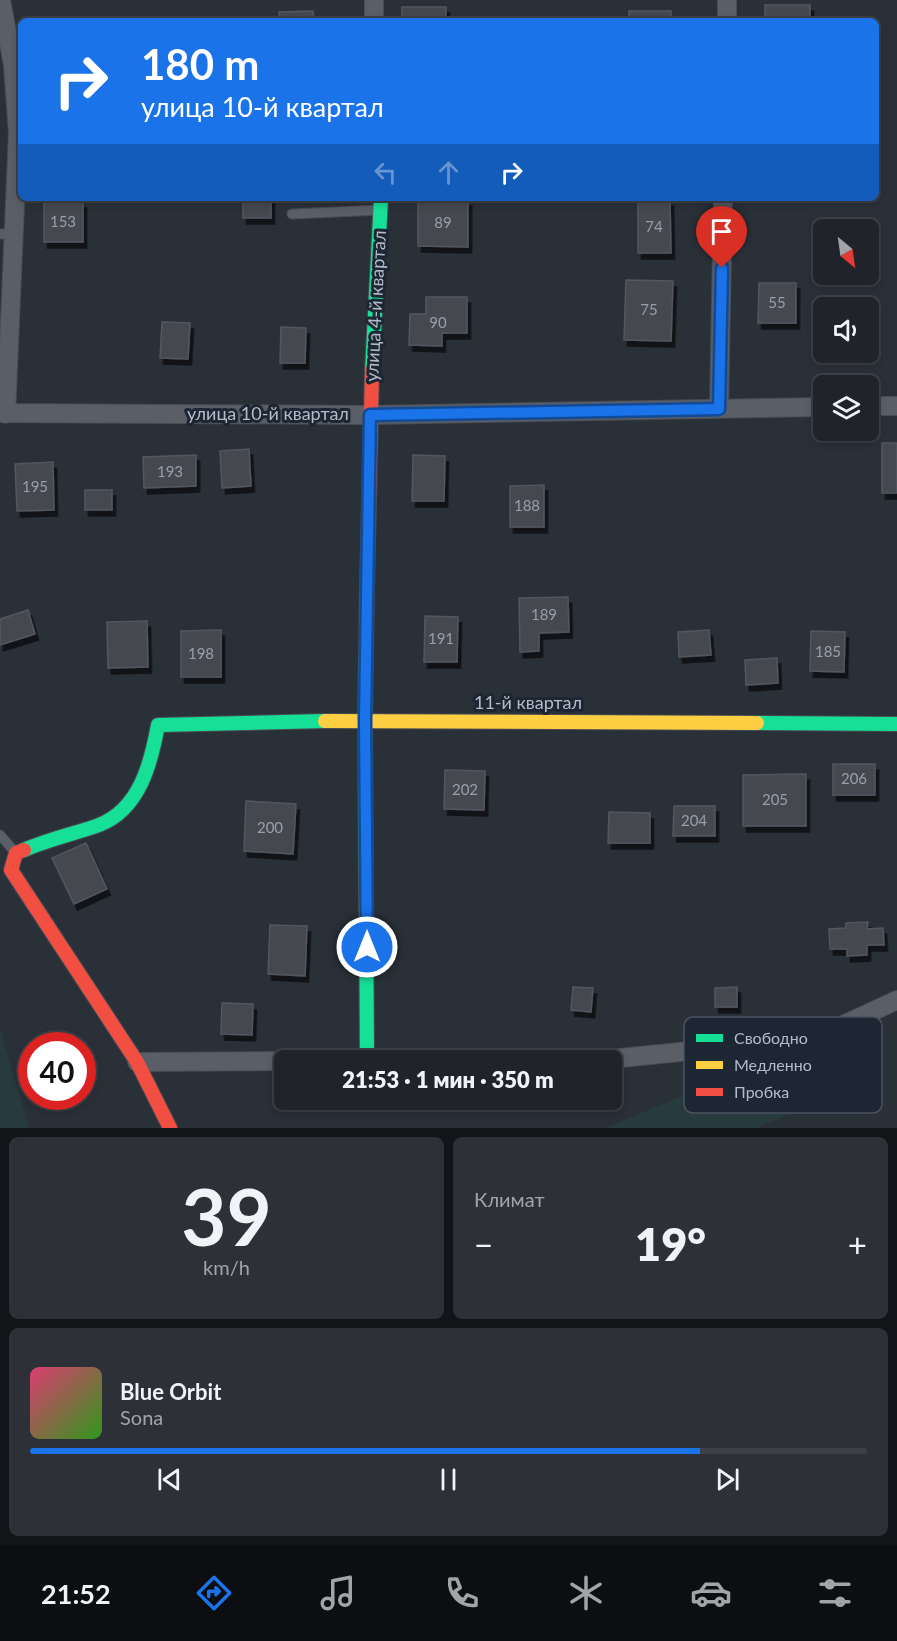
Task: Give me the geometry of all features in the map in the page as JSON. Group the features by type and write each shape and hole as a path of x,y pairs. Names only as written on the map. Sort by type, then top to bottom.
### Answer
{"street":[{"path":"1,0 13,65 18,133 7,234 3,413"},
{"path":"374,0 374,18"},
{"path":"727,0 727,18"},
{"path":"719,409 723,201"},
{"name":"улица 4-й квартал","path":"367,1050 365,720 370,415 381,204"},
{"path":"879,406 897,406"},
{"name":"улица 10-й квартал","path":"3,413 370,415 813,407"},
{"name":"11-й квартал","path":"16,853 53,837 101,824 133,800 152,759 158,725 365,720 897,724"},
{"path":"16,853 11,870 137,1062 170,1128"},
{"path":"860,1017 897,1000"},
{"path":"622,1058 684,1052"},
{"path":"137,1062 274,1061"}],"lane":[{"path":"292,214 381,204"},
{"path":"0,835 16,853"}],"green space":[{"path":"0,1029 18,1090 18,1110 24,1110 29,1128 0,1128"},
{"path":"684,1095 684,1113 792,1113 756,1128 606,1128"}],"building":[{"path":"765,5 810,5 810,18 765,18"},
{"path":"402,7 446,7 446,18 402,18"},
{"path":"313,11 314,18 280,18 279,12"},
{"path":"629,11 671,11 671,18 629,18"},
{"path":"243,201 271,201 271,218 243,218"},
{"path":"418,201 468,201 468,247 418,246"},
{"path":"638,201 670,201 671,253 638,253"},
{"path":"44,202 83,202 83,242 44,242"},
{"path":"626,280 673,281 671,341 624,340"},
{"path":"759,283 796,283 796,323 758,323"},
{"path":"426,297 467,297 467,333 442,333 442,346 409,345 410,314 426,314"},
{"path":"162,322 190,323 188,359 160,358"},
{"path":"281,327 306,328 305,363 280,363"},
{"path":"882,443 897,443 897,493 882,493"},
{"path":"249,449 251,486 222,488 220,451"},
{"path":"196,455 196,486 144,488 143,457"},
{"path":"413,455 445,456 444,501 412,501"},
{"path":"53,462 54,510 17,511 15,464"},
{"path":"544,485 544,527 510,527 510,486"},
{"path":"85,490 112,490 112,510 85,510"},
{"path":"568,597 569,632 539,633 539,651 520,652 519,598"},
{"path":"28,610 35,634 0,645 0,619"},
{"path":"425,616 458,617 457,662 424,662"},
{"path":"147,621 148,667 108,668 107,622"},
{"path":"221,630 221,677 181,677 181,631"},
{"path":"709,630 711,655 679,657 678,632"},
{"path":"811,631 845,632 844,672 810,671"},
{"path":"777,658 778,683 746,685 745,660"},
{"path":"833,764 875,764 875,795 833,795"},
{"path":"445,770 485,771 484,810 444,809"},
{"path":"806,774 806,826 743,826 743,775"},
{"path":"246,801 296,804 293,854 244,851"},
{"path":"674,806 715,806 715,836 673,836"},
{"path":"609,812 650,813 650,843 608,843"},
{"path":"86,843 107,889 74,904 52,858"},
{"path":"868,922 867,929 883,928 884,945 867,945 867,955 847,956 847,949 830,949 829,929 846,928 846,923"},
{"path":"270,925 307,926 305,976 268,974"},
{"path":"573,987 593,988 591,1012 571,1010"},
{"path":"737,987 737,1007 715,1007 715,988"},
{"path":"222,1003 253,1004 252,1035 221,1034"}],"traffic: fast":[{"path":"372,371 381,201"},
{"path":"367,588 365,720 367,1050"},
{"path":"24,850 99,825 113,818 125,808 134,796 147,769 158,725 325,721"},
{"path":"757,723 897,724"}],"traffic: slow":[{"path":"325,721 757,723"}],"traffic: jam":[{"path":"367,588 372,371"},
{"path":"24,850 16,853 11,870 137,1062 170,1128"}],"route":[{"path":"367,947 365,720 370,415 719,409 722,268"}]}
